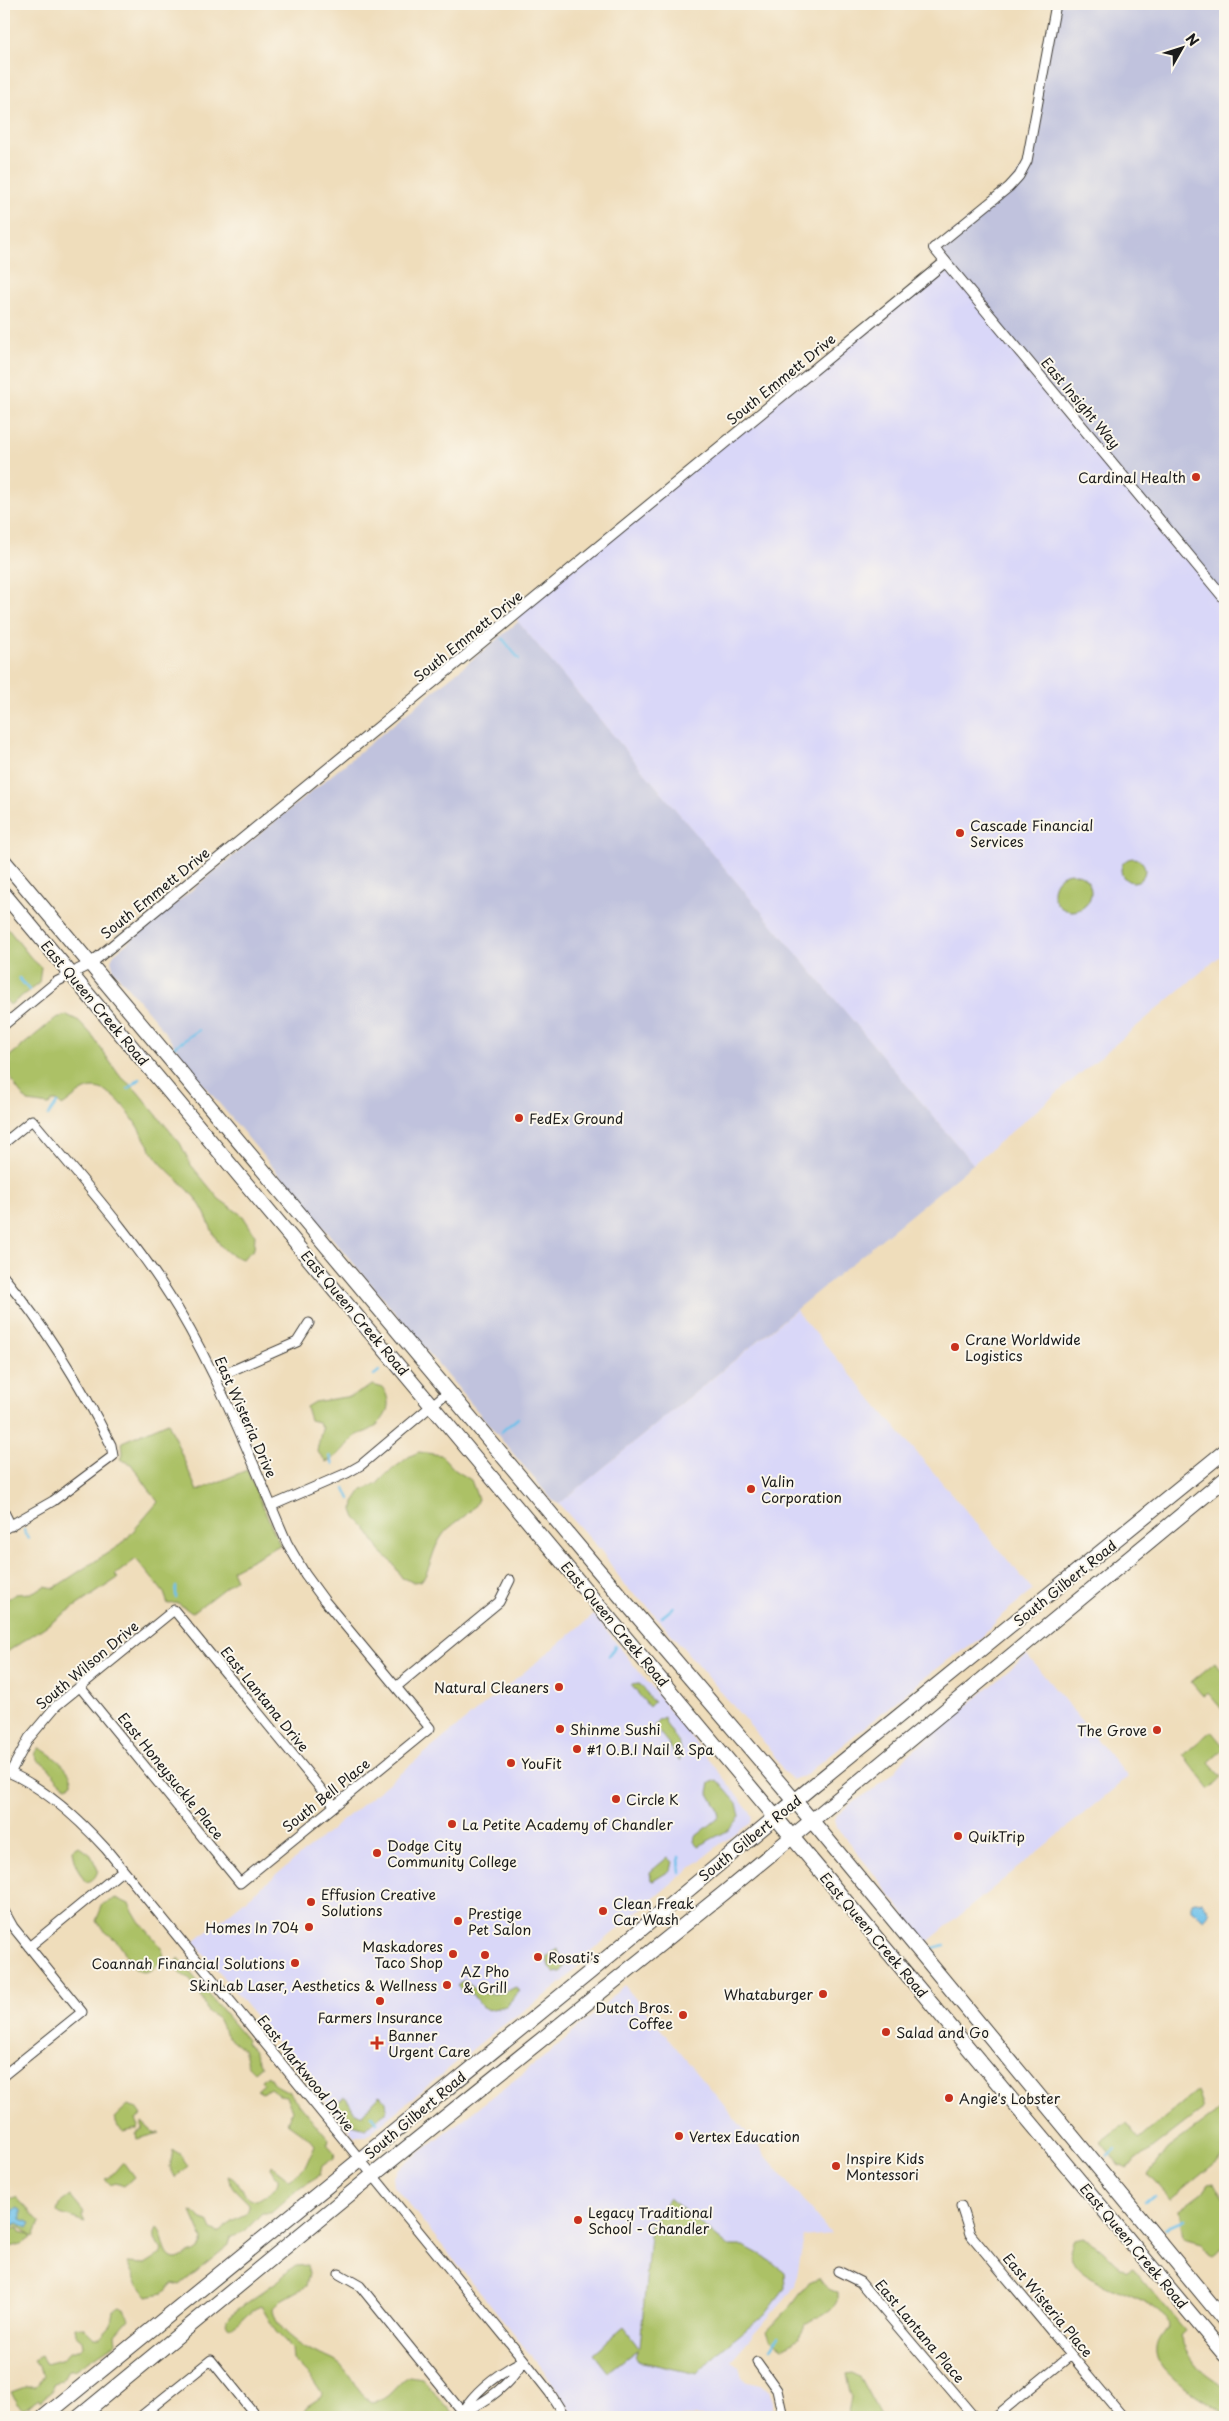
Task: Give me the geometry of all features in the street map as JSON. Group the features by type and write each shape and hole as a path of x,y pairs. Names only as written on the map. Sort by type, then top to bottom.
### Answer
{"main road":[{"name":"East Queen Creek Road","path":"4,861 80,970 432,1406 613,1620 775,1818 1225,2355"},
{"name":"East Queen Creek Road","path":"4,894 80,970 449,1391 812,1821 1225,2321"},
{"name":"South Gilbert Road","path":"44,2417 1225,1451"},
{"path":"1204,1468 1222,1482"},
{"name":"South Gilbert Road","path":"79,2417 373,2175 792,1838 1222,1482"},
{"path":"613,1620 630,1607"},
{"path":"1000,1636 1014,1653"}],"street":[{"path":"934,248 1009,187 1019,176 1027,161 1056,4"},
{"name":"East Insight Way","path":"934,248 1225,599"},
{"name":"South Emmett Drive","path":"4,1025 56,982 80,970 946,262"},
{"name":"East Wisteria Drive","path":"4,1143 32,1120 128,1235 198,1342 287,1543 305,1574 430,1728"},
{"path":"4,1278 47,1332 70,1368 112,1445 113,1456 53,1501 7,1528 4,1512"},
{"path":"215,1378 297,1342 309,1323"},
{"path":"271,1506 354,1469 449,1391"},
{"path":"396,1687 499,1602 510,1580"},
{"name":"South Wilson Drive","path":"7,1772 42,1721 80,1687 174,1610"},
{"name":"East Lantana Drive","path":"174,1610 334,1805"},
{"name":"East Honeysuckle Place","path":"80,1687 240,1883"},
{"name":"South Bell Place","path":"240,1883 430,1728"},
{"name":"East Markwood Drive","path":"7,1772 33,1786 72,1814 91,1832 524,2360 550,2393 565,2417"},
{"path":"29,1947 123,1870"},
{"path":"4,1911 29,1947 82,2012 4,2076"},
{"name":"East Wisteria Place","path":"961,2206 970,2234 1123,2417"},
{"name":"East Lantana Place","path":"838,2271 860,2282 974,2417"},
{"path":"340,2274 360,2286 464,2415"},
{"path":"995,2417 1071,2355"},
{"path":"140,2417 211,2360 257,2417"},
{"path":"464,2415 470,2399 508,2368 524,2360"},
{"path":"757,2362 777,2390 783,2417"}],"shaded area":[{"path":"1056,4 1225,4 1225,599 934,248 1009,187 1027,161"},
{"path":"945,262 1225,599 1225,952 973,1164 518,622 516,615"},
{"path":"518,622 973,1164 559,1504 553,1501 197,1077 158,1023 114,971 111,960 114,954"},
{"path":"796,1310 1033,1590 1003,1614 981,1638 942,1664 804,1776 792,1779 783,1771 769,1748 648,1607 626,1587 602,1552 559,1504"},
{"path":"594,1615 749,1810 752,1816 751,1823 719,1845 666,1888 594,1949 567,1978 550,1992 495,2031 366,2136 354,2136 194,1942"},
{"path":"1027,1655 1128,1777 925,1944 883,1885 838,1829 835,1824 835,1817 849,1805 874,1789 894,1772 906,1757"},
{"name":"Legacy Traditional School - Chandler","path":"624,1985 831,2234 804,2237 795,2287 731,2360 739,2367 742,2377 748,2382 761,2385 769,2390 773,2402 773,2417 575,2417 550,2379 394,2186 393,2177 398,2169 539,2061 598,2011"}],"green space":[{"path":"1133,858 1138,859 1144,865 1144,875 1138,881 1133,882 1128,881 1122,875 1121,870 1122,865 1128,859"},
{"path":"1072,873 1085,879 1091,892 1085,905 1072,911 1059,905 1053,892 1059,879"},
{"path":"4,924 32,959 41,967 39,983 10,1005 6,1000 4,1001"},
{"path":"67,1015 79,1021 91,1034 119,1075 136,1090 180,1143 191,1165 219,1199 243,1216 255,1235 254,1249 242,1259 232,1255 219,1243 198,1202 159,1161 124,1107 106,1091 91,1088 62,1106 57,1101 52,1101 49,1105 28,1102 19,1092 10,1075 9,1062 11,1055 56,1018"},
{"path":"373,1385 383,1388 386,1394 388,1406 384,1417 376,1426 356,1436 339,1454 326,1462 317,1451 322,1428 318,1422 310,1420 306,1407 314,1402 352,1396"},
{"path":"168,1422 197,1491 247,1470 280,1545 232,1570 236,1579 192,1613 178,1603 168,1604 164,1593 136,1559 115,1575 118,1578 4,1654 4,1601 16,1594 31,1593 45,1586 54,1588 123,1543 158,1502 131,1464 120,1459 123,1453 122,1442"},
{"path":"419,1452 441,1455 455,1470 471,1480 478,1499 466,1515 444,1533 425,1576 421,1581 413,1582 402,1578 392,1562 380,1551 366,1528 356,1518 353,1510 354,1502 362,1490 377,1484 385,1475 410,1456"},
{"path":"1215,1662 1225,1675 1225,1713 1208,1693 1203,1696 1191,1682"},
{"path":"639,1684 654,1702 649,1707 631,1685"},
{"path":"664,1717 681,1748 679,1761 668,1743 654,1726 658,1720"},
{"path":"1211,1731 1225,1748 1209,1762 1222,1777 1210,1789 1183,1755"},
{"path":"39,1748 55,1758 65,1768 72,1778 72,1783 67,1786 62,1784 47,1766 38,1761 35,1754"},
{"path":"717,1780 737,1803 740,1817 729,1830 698,1846 694,1842 695,1837 720,1817 718,1809 708,1792 710,1783"},
{"path":"79,1846 91,1855 98,1870 91,1881 86,1882 77,1867 73,1850"},
{"path":"668,1857 673,1862 671,1870 653,1881 651,1880 650,1872"},
{"path":"116,1898 129,1904 139,1921 162,1948 164,1958 152,1970 143,1972 134,1968 121,1946 96,1921 103,1904"},
{"path":"557,1949 566,1964 561,1972 554,1973 549,1968 547,1957"},
{"path":"178,1958 247,2040 246,2043 253,2050 261,2066 254,2072 248,2066 243,2049 226,2035 219,2020 208,2012 198,1990 190,1980 177,1971"},
{"path":"464,1980 477,1990 488,1994 501,1993 516,1987 520,1991 506,2006 488,2010 481,2006 472,1994 464,1993 457,1986"},
{"path":"268,2075 274,2084 289,2092 328,2139 327,2144 335,2153 334,2158 322,2166 320,2175 300,2187 271,2213 262,2213 245,2231 231,2236 229,2245 180,2285 172,2283 163,2293 147,2296 136,2281 127,2263 145,2264 161,2254 162,2250 156,2243 155,2237 157,2228 160,2231 166,2251 172,2258 177,2259 196,2251 202,2244 203,2239 191,2212 198,2214 201,2219 208,2221 212,2230 218,2233 247,2212 249,2204 234,2188 228,2176 235,2181 247,2196 256,2200 271,2192 278,2182 278,2178 270,2168 271,2165 290,2180 305,2167 315,2145 287,2123 292,2110 286,2096 279,2095 270,2088 262,2093 257,2090 264,2084 261,2080"},
{"path":"1197,2091 1203,2109 1127,2168 1119,2165 1101,2142 1126,2123 1139,2139"},
{"path":"380,2095 386,2102 387,2110 366,2129 352,2125 336,2103 345,2096 354,2111 361,2115"},
{"path":"128,2105 137,2108 142,2115 136,2120 139,2126 137,2129 124,2132 118,2127 114,2118"},
{"path":"1225,2106 1225,2155 1171,2199 1148,2174 1167,2149"},
{"path":"142,2122 154,2133 160,2133 137,2139 136,2134 142,2129"},
{"path":"173,2150 180,2154 188,2166 175,2177 170,2167"},
{"path":"123,2162 134,2177 124,2186 116,2183 110,2185 105,2179 109,2178"},
{"path":"1214,2182 1225,2200 1225,2246 1212,2256 1208,2254 1201,2243 1183,2238 1179,2209 1202,2192 1208,2183"},
{"path":"70,2196 84,2213 82,2216 85,2222 60,2214 57,2211 59,2204"},
{"path":"16,2197 40,2222 34,2237 17,2226 4,2229 4,2200"},
{"path":"669,2198 728,2246 744,2246 770,2260 784,2272 785,2288 765,2314 720,2351 697,2374 638,2361 635,2356 638,2349 608,2372 593,2353 624,2327 640,2346 651,2224"},
{"path":"18,2228 20,2232 29,2234 32,2237 24,2243 10,2247 4,2258 4,2231"},
{"path":"1083,2238 1096,2244 1127,2271 1133,2268 1185,2330 1180,2336 1186,2350 1204,2373 1225,2390 1225,2415 1183,2386 1164,2368 1158,2358 1157,2348 1160,2339 1168,2327 1162,2315 1149,2304 1092,2278 1078,2268 1071,2256 1075,2240"},
{"path":"307,2265 309,2274 306,2286 281,2300 273,2308 278,2323 284,2330 304,2346 332,2359 344,2368 361,2393 372,2402 383,2399 409,2376 422,2378 455,2417 403,2417 393,2414 361,2417 330,2413 322,2417 302,2417 306,2414 304,2411 306,2407 321,2397 322,2394 312,2379 293,2360 292,2348 276,2332 261,2306 233,2326 229,2327 225,2322 230,2315 279,2280 288,2271 296,2266"},
{"path":"819,2278 827,2288 838,2292 836,2304 827,2312 805,2325 799,2337 793,2343 782,2348 771,2340 767,2331 792,2305 810,2281"},
{"path":"120,2307 125,2310 129,2319 116,2334 117,2342 75,2370 68,2370 62,2380 54,2385 53,2390 40,2401 39,2398 23,2409 17,2404 11,2392 25,2387 36,2387 44,2375 33,2360 41,2356 45,2364 64,2359 69,2353 83,2346 82,2340 76,2335 75,2327 85,2328 94,2337 100,2337 111,2325 113,2310"},
{"path":"853,2373 860,2378 881,2417 848,2417 852,2398 847,2374"}],"water":[{"path":"1192,1902 1202,1902 1210,1912 1204,1919 1192,1910"},
{"path":"17,2208 21,2210 21,2219 31,2223 28,2228 18,2223 7,2228 4,2225 4,2221 10,2218 10,2215 13,2215 13,2211"}],"waterway":[{"path":"503,639 519,659"},
{"path":"19,978 29,990"},
{"path":"174,1047 199,1030"},
{"path":"128,1089 140,1079"},
{"path":"48,1116 57,1103"},
{"path":"374,1375 379,1371"},
{"path":"501,1432 518,1418"},
{"path":"330,1456 333,1464"},
{"path":"345,1488 350,1499"},
{"path":"24,1530 28,1538"},
{"path":"176,1587 176,1598"},
{"path":"662,1617 674,1607"},
{"path":"609,1656 615,1646"},
{"path":"679,1857 680,1872"},
{"path":"933,1948 945,1945"},
{"path":"372,2115 377,2122"},
{"path":"1107,2156 1115,2149"},
{"path":"1144,2201 1155,2196"},
{"path":"1166,2228 1184,2220"},
{"path":"770,2348 779,2337"}],"place":[{"name":"Cardinal Health","path":"1196,477"},
{"name":"Cascade Financial Services","path":"960,833"},
{"name":"FedEx Ground","path":"519,1118"},
{"name":"Crane Worldwide Logistics","path":"955,1347"},
{"name":"Valin Corporation","path":"751,1489"},
{"name":"Natural Cleaners","path":"559,1687"},
{"name":"Shinme Sushi","path":"560,1729"},
{"name":"The Grove","path":"1157,1730"},
{"name":"#1 O.B.I Nail & Spa","path":"577,1749"},
{"name":"YouFit","path":"511,1763"},
{"name":"Circle K","path":"616,1799"},
{"name":"La Petite Academy of Chandler","path":"452,1824"},
{"name":"QuikTrip","path":"958,1836"},
{"name":"Dodge City Community College","path":"377,1853"},
{"name":"Effusion Creative Solutions","path":"311,1902"},
{"name":"Clean Freak Car Wash","path":"603,1911"},
{"name":"Prestige Pet Salon","path":"458,1921"},
{"name":"Homes In 704","path":"309,1927"},
{"name":"Maskadores Taco Shop","path":"453,1954"},
{"name":"AZ Pho & Grill","path":"485,1955"},
{"name":"Rosati's","path":"538,1957"},
{"name":"Coannah Financial Solutions","path":"295,1963"},
{"name":"SkinLab Laser, Aesthetics & Wellness","path":"447,1985"},
{"name":"Whataburger","path":"823,1994"},
{"name":"Farmers Insurance","path":"380,2001"},
{"name":"Dutch Bros. Coffee","path":"683,2015"},
{"name":"Salad and Go","path":"886,2032"},
{"name":"Banner Urgent Care","path":"377,2043"},
{"name":"Angie's Lobster","path":"949,2098"},
{"name":"Vertex Education","path":"679,2136"},
{"name":"Inspire Kids Montessori","path":"836,2166"},
{"name":"Legacy Traditional School - Chandler","path":"578,2220"}]}
